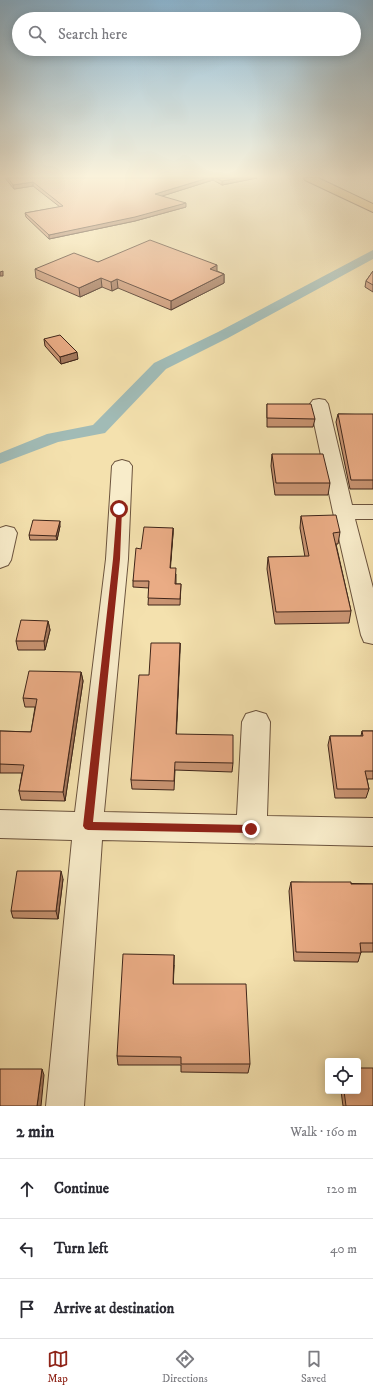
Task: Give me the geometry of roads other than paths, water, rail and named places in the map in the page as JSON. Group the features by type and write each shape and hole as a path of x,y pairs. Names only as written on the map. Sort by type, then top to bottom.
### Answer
{"street":[{"path":"319,404 342,512 373,635"},
{"path":"65,1106 88,826 117,559 122,466"},
{"path":"342,512 373,512"},
{"path":"0,560 6,533"},
{"path":"251,829 256,722"},
{"path":"0,824 373,832"}],"waterway":[{"path":"0,459 53,438 99,429 160,366 223,335 373,254"}]}
